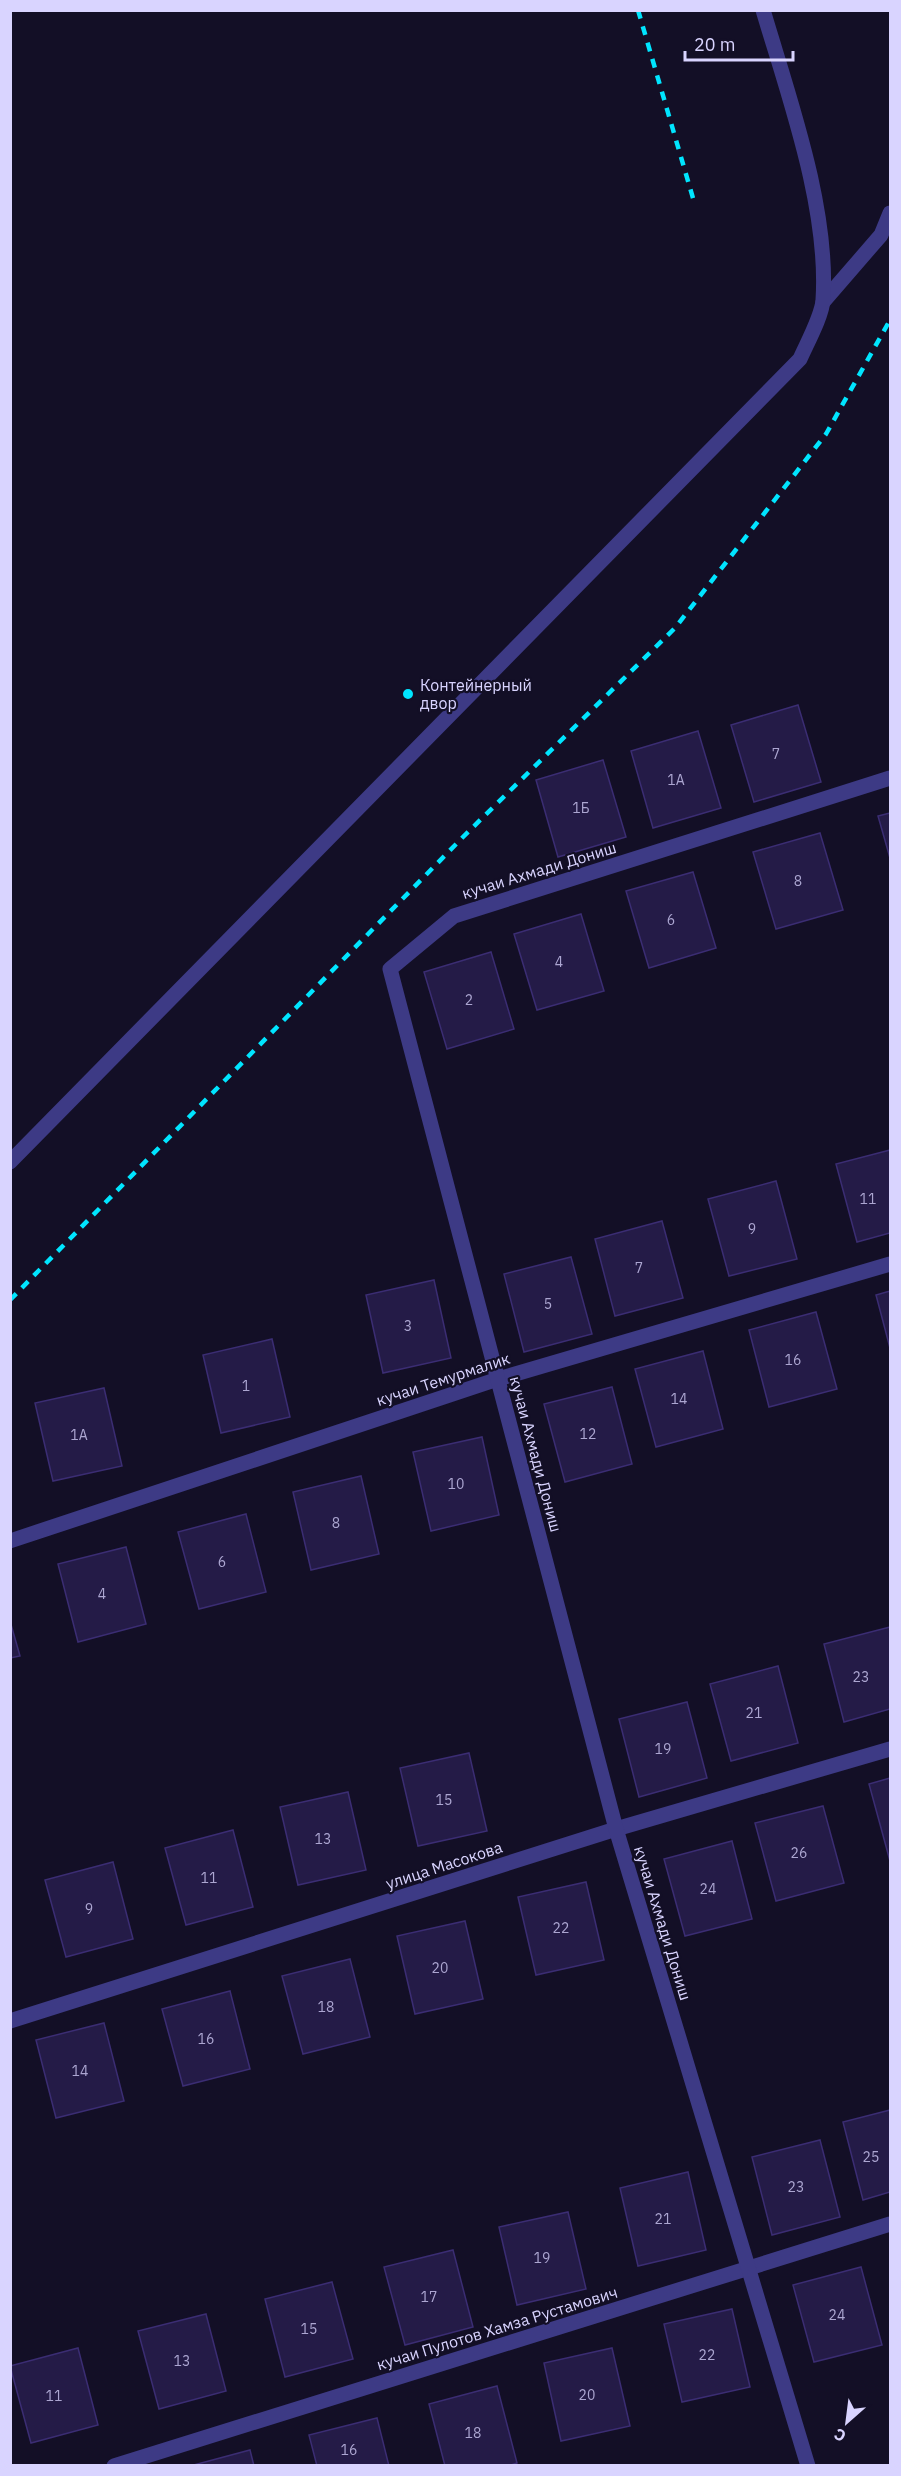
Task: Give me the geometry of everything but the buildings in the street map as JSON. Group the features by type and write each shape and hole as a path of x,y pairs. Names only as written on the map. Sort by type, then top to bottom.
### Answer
{"street":[{"path":"763,10 799,133 821,232 823,302"},
{"path":"10,1162 800,359 823,302 881,235 891,213"},
{"name":"кучаи Ахмади Дониш","path":"808,2466 616,1829 390,969 454,916 891,778"},
{"name":"кучаи Темурмалик","path":"10,1541 498,1379 891,1264"},
{"name":"улица Масокова","path":"10,2021 616,1829 891,1749"},
{"name":"кучаи Пулотов Хамза Рустамович","path":"114,2466 891,2224"}],"railway":[{"path":"638,10 695,205"},
{"path":"10,1300 463,837 675,628 826,434 890,320"}],"place":[{"name":"Контейнерный двор","path":"408,694"}]}
